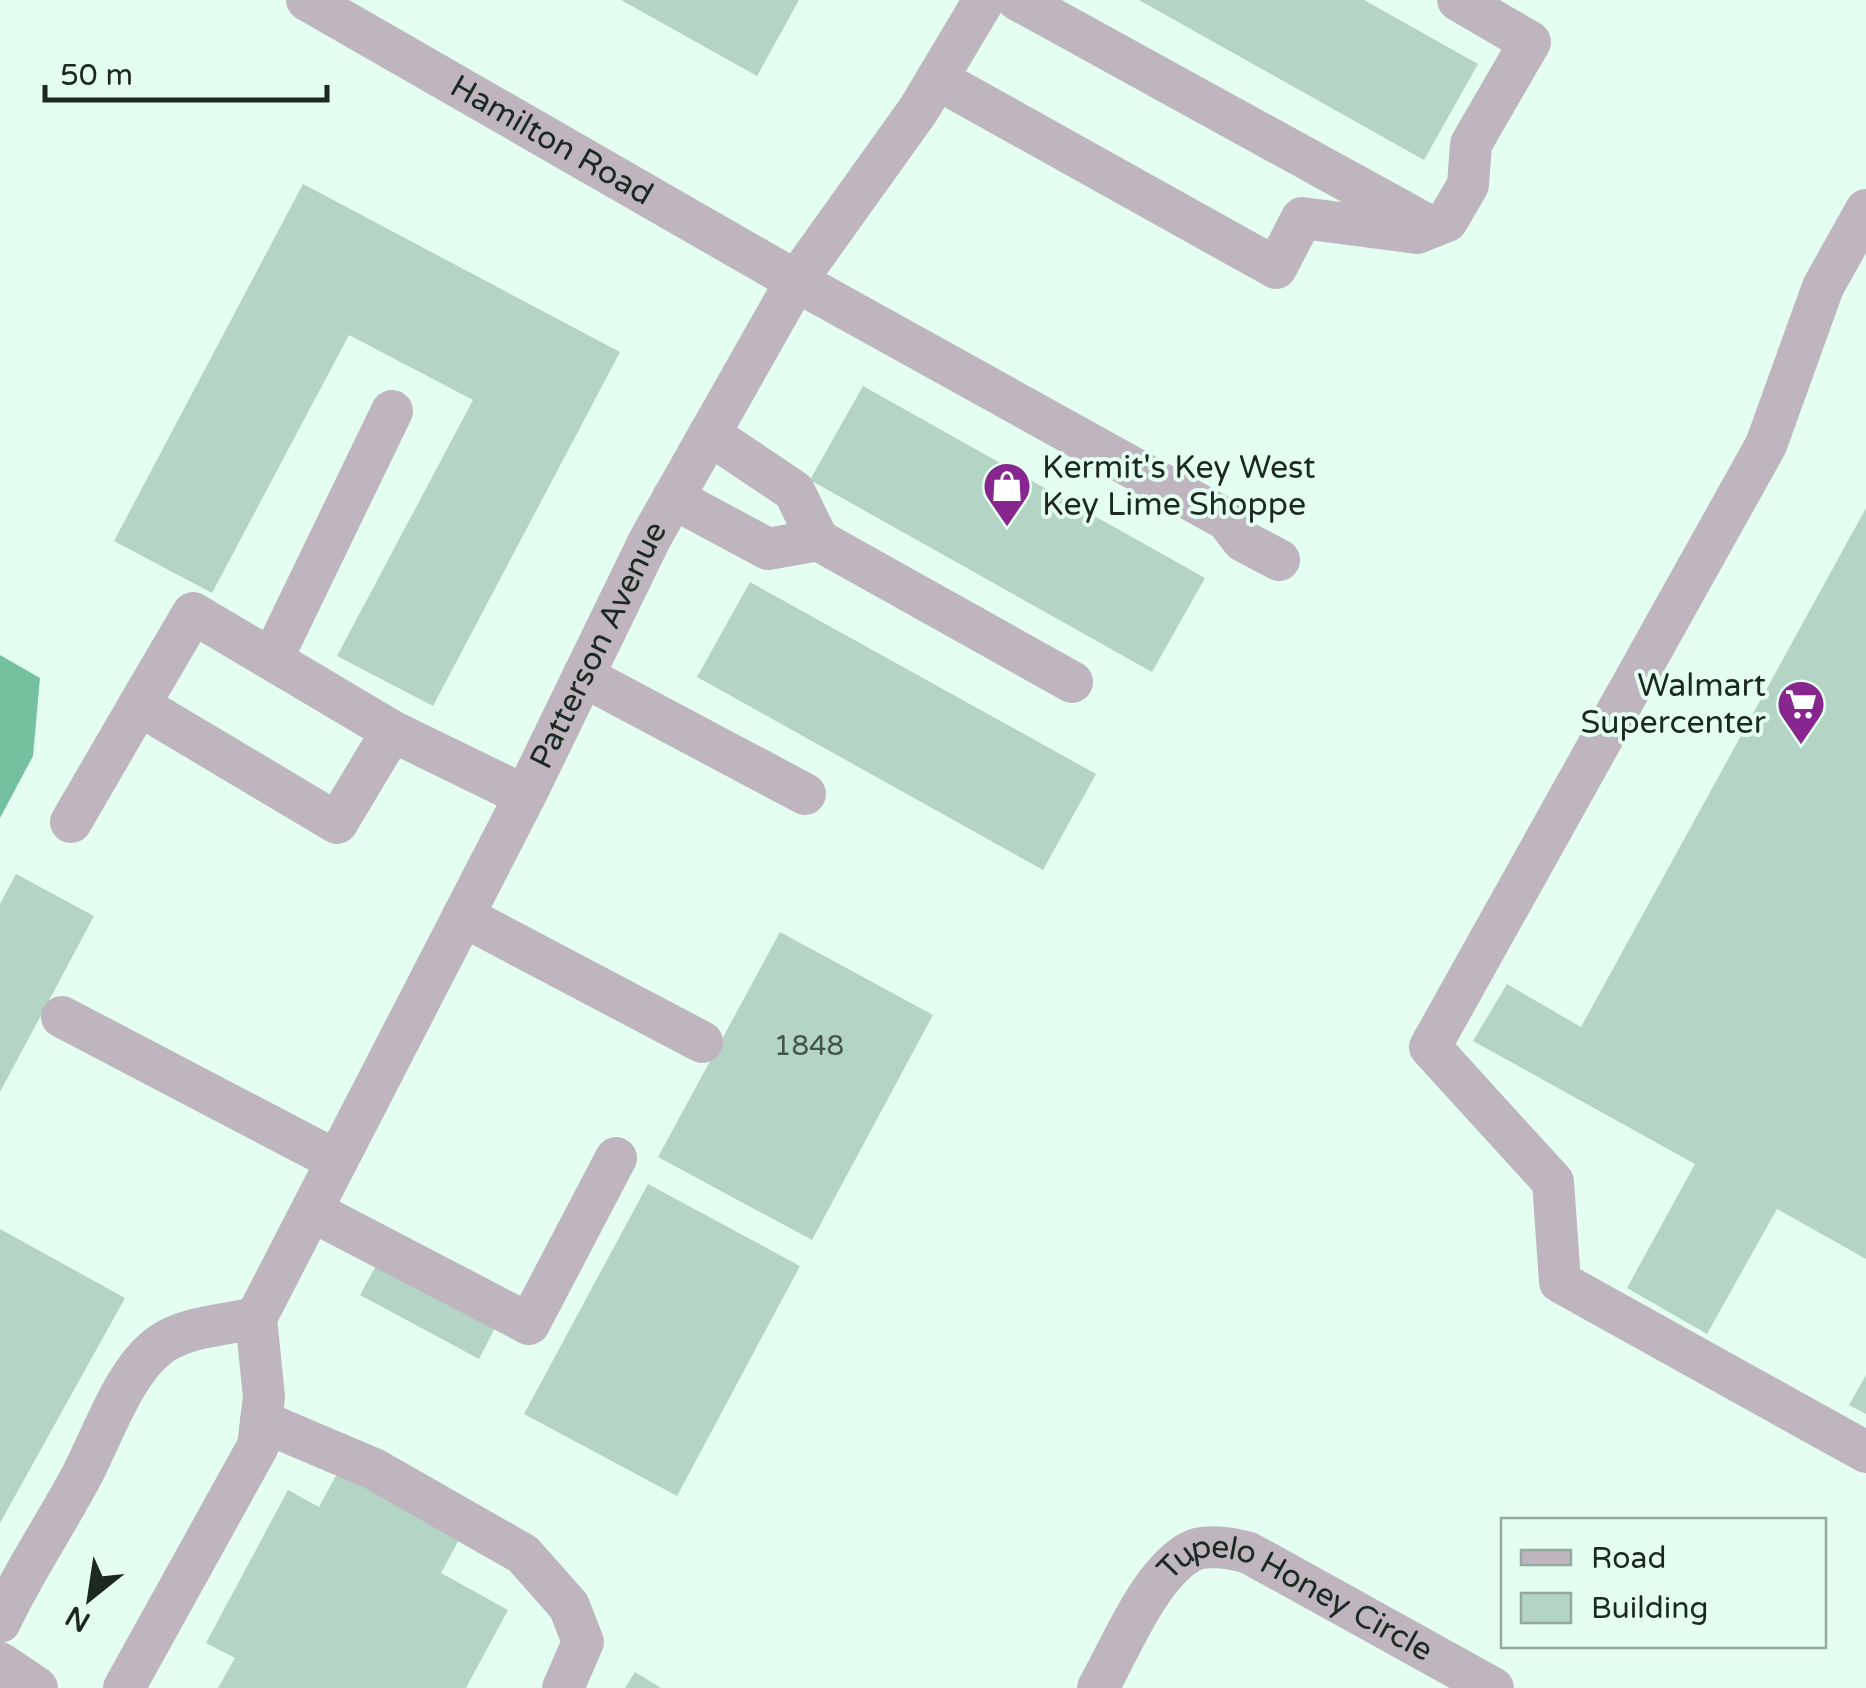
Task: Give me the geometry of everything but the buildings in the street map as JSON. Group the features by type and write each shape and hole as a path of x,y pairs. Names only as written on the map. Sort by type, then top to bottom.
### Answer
{"street":[{"name":"Hamilton Road","path":"307,0 796,281 1227,520 1243,541 1280,560"},
{"path":"937,79 1276,268 1302,218 1417,234 1447,221 1468,185 1471,144 1530,42 1458,0"},
{"path":"987,2 1432,228"},
{"name":"Patterson Avenue","path":"256,1318 525,796 673,498 796,281 987,2"},
{"path":"1866,210 1823,287 1766,445 1430,1047 1552,1182 1560,1282 1866,1452"},
{"path":"272,660 392,411"},
{"path":"709,434 794,491 818,540 1072,682"},
{"path":"673,498 768,549 818,540"},
{"path":"70,822 193,613 392,731 525,796"},
{"path":"583,676 805,794"},
{"path":"139,705 337,823 392,731"},
{"path":"463,916 702,1042"},
{"path":"62,1017 337,1161"},
{"path":"312,1210 530,1324 616,1158"},
{"path":"0,1622 145,1358 162,1343 180,1335 256,1318 264,1397 258,1446 124,1688"},
{"path":"261,1421 374,1469 523,1554 568,1606 584,1642 562,1688"},
{"name":"Tupelo Honey Circle","path":"1098,1688 1157,1583 1190,1550 1228,1547 1249,1553 1492,1688"},
{"path":"0,1663 37,1688"}],"shaded area":[{"path":"0,655 40,678 33,756 0,818"}],"place":[{"name":"Kermit's Key West Key Lime Shoppe","path":"1007,528"},
{"name":"Walmart Supercenter","path":"1801,746"}]}
